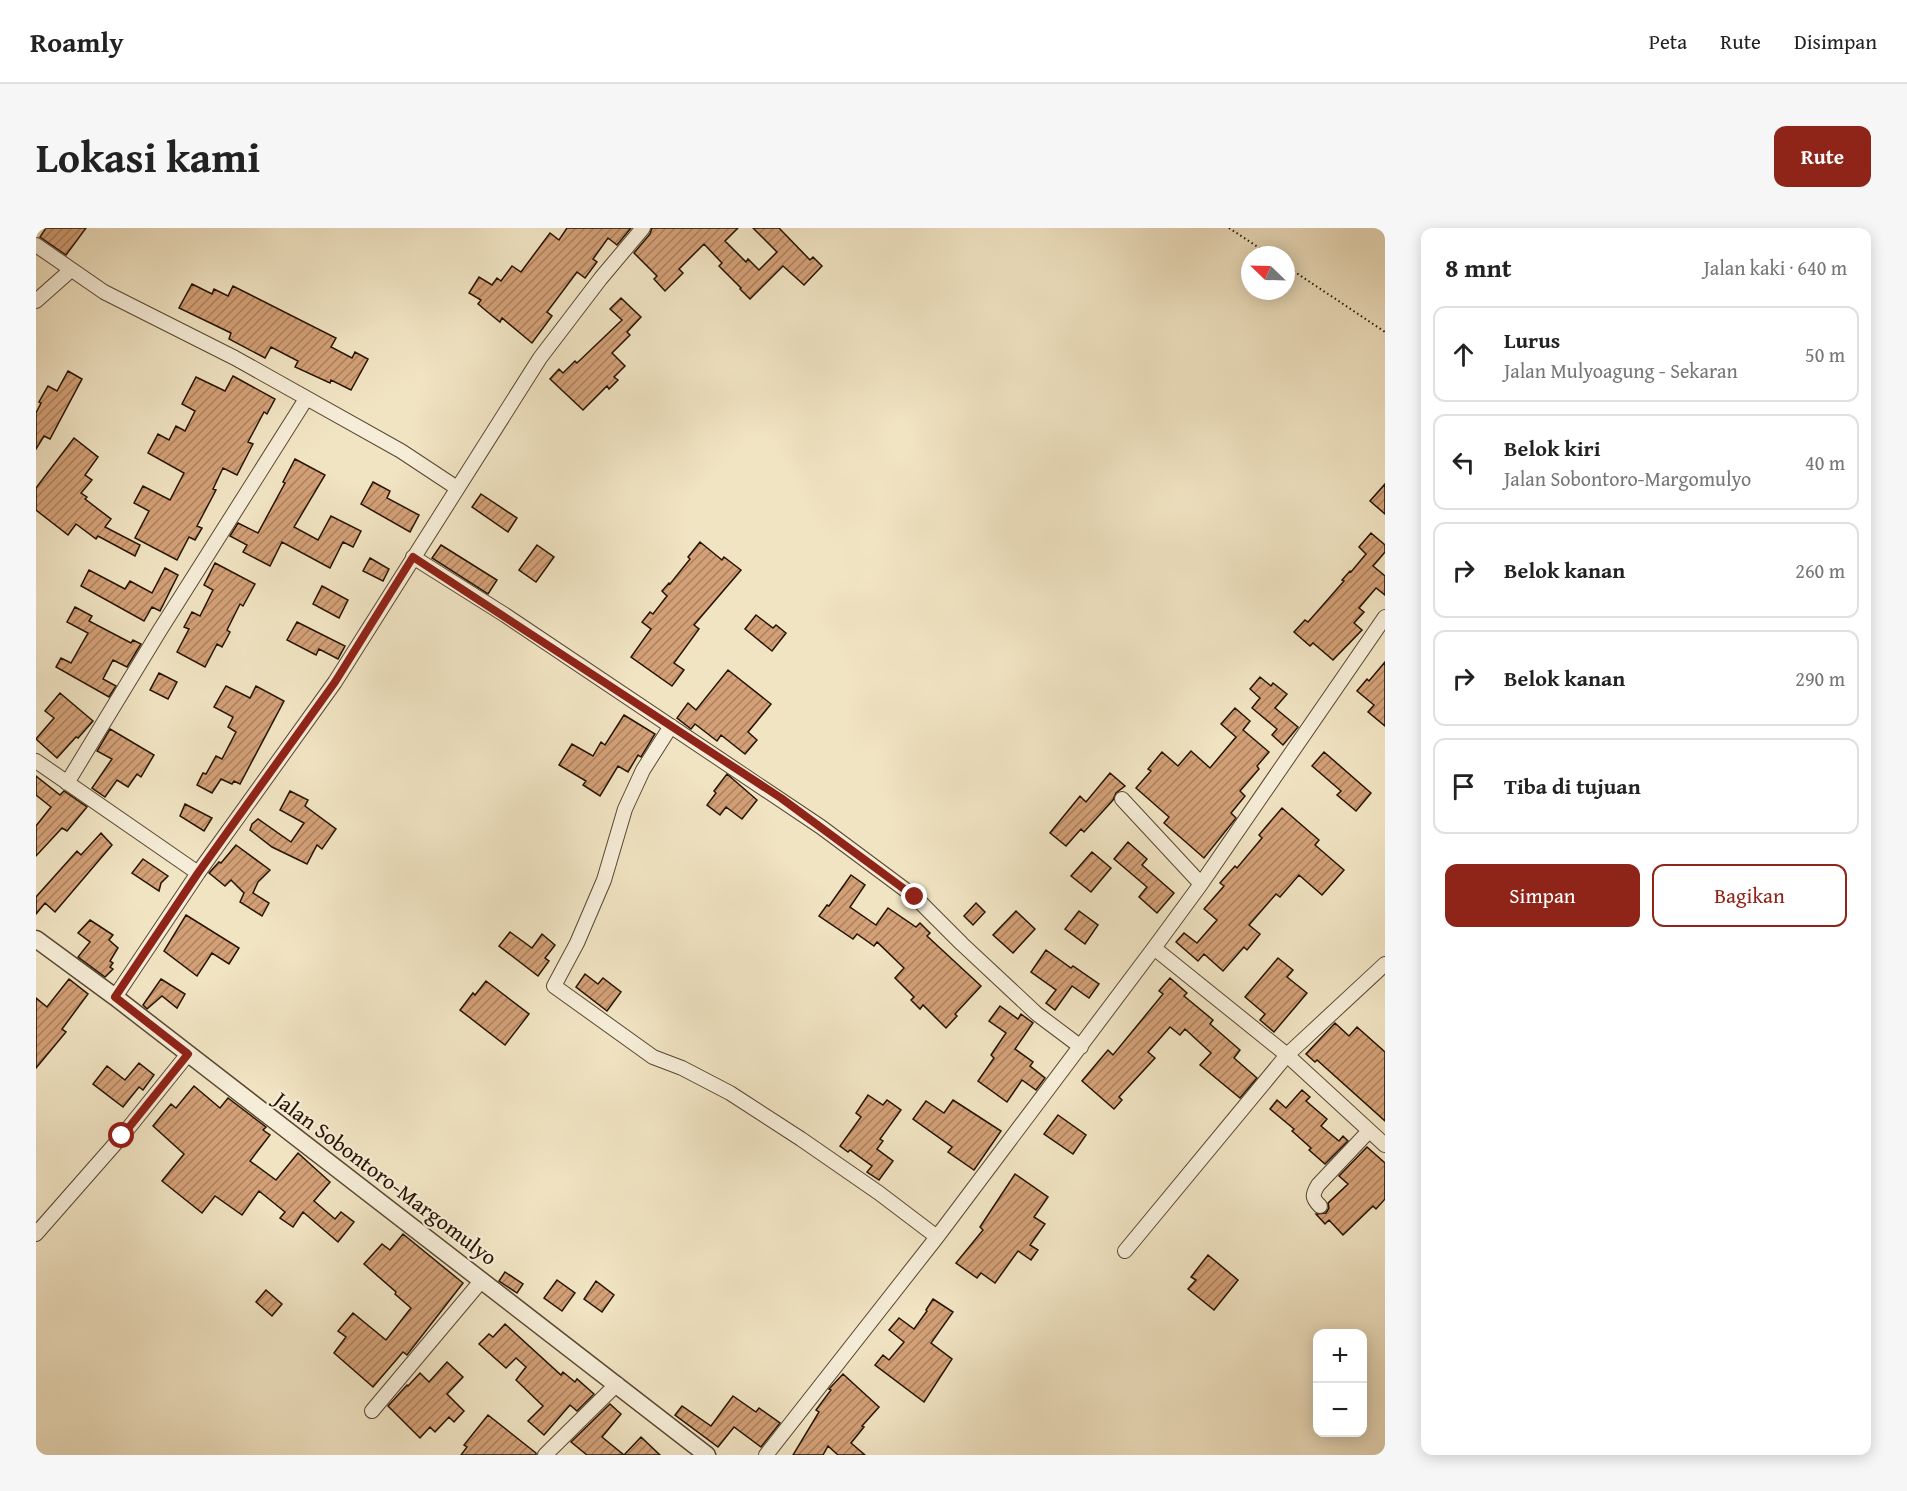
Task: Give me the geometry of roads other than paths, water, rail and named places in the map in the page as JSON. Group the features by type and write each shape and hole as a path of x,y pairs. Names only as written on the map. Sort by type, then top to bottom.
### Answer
{"street":[{"path":"115,997 198,873 335,682 540,358 601,278 643,228"},
{"path":"36,245 104,292 225,353 401,451 457,488"},
{"path":"36,301 71,270"},
{"path":"67,783 306,399"},
{"path":"413,557 781,798 915,897 1037,1014 1081,1047"},
{"path":"766,1455 938,1237 1081,1047 1201,884 1385,617"},
{"path":"671,726 643,770 625,809 604,880 577,943 554,986 653,1057 682,1068 730,1093 801,1138 879,1192 938,1237"},
{"path":"36,761 198,873"},
{"path":"1122,799 1201,884"},
{"name":"Jalan Sobontoro-Margomulyo","path":"36,939 115,997 707,1455"},
{"path":"1154,948 1287,1055 1385,1144"},
{"path":"1125,1251 1287,1055 1385,964"},
{"path":"36,1234 122,1136 188,1054"},
{"path":"1320,1206 1313,1198 1318,1185 1369,1131"},
{"path":"372,1411 482,1280"},
{"path":"545,1455 617,1384"}]}
